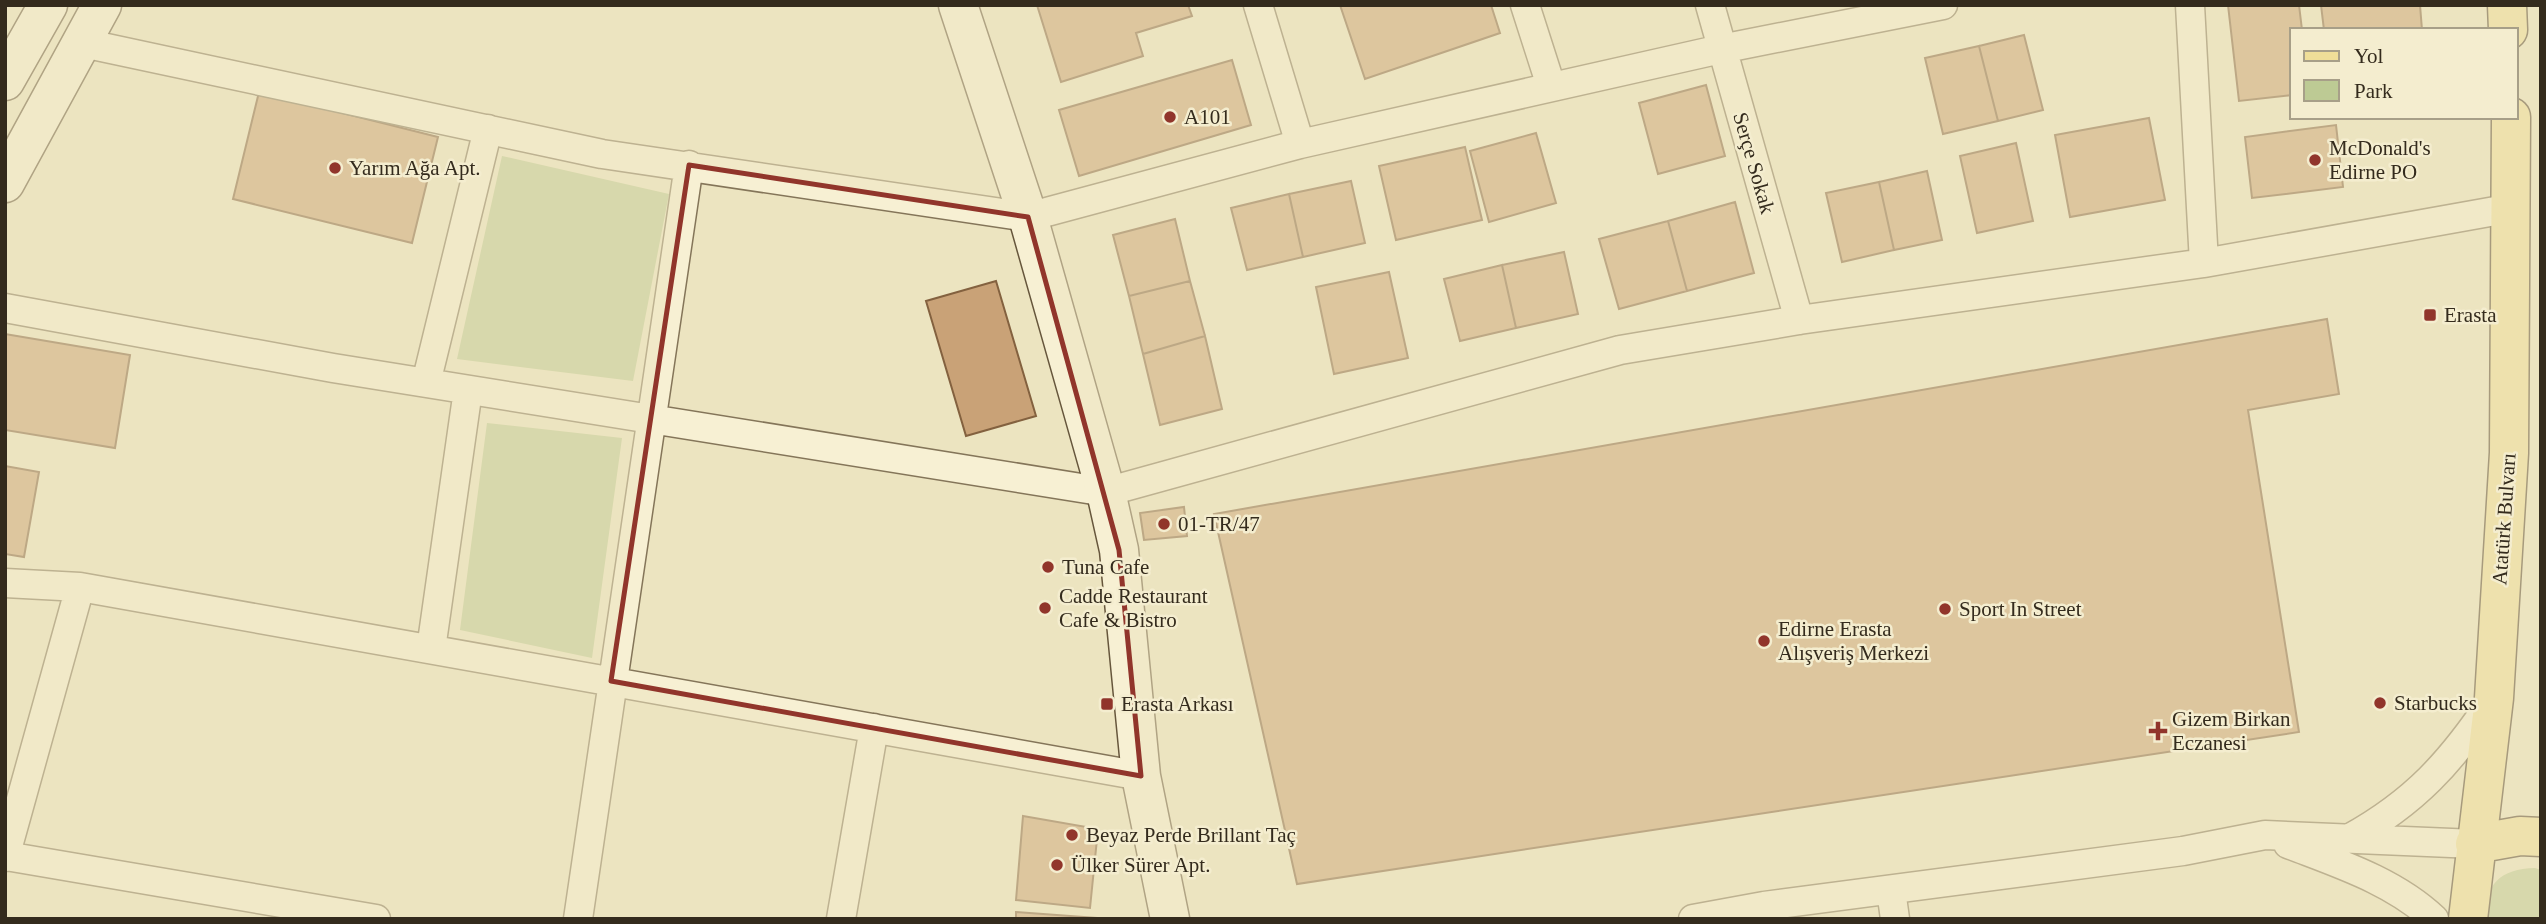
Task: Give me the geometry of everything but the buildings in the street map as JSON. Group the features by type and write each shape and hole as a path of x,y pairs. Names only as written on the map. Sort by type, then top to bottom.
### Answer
{"main road":[{"path":"2507,5 2508,28"},
{"name":"Atatürk Bulvarı","path":"2468,919 2494,698 2508,453 2511,119"},
{"path":"2475,844 2520,836 2541,837"}],"street":[{"path":"5,81 48,5"},
{"path":"5,183 102,5"},
{"path":"958,5 1028,217 1119,550 1141,776 1170,919"},
{"path":"1258,5 1300,144"},
{"path":"1525,5 1551,86"},
{"name":"Serçe Sokak","path":"1710,5 1799,320"},
{"path":"83,43 603,154 1028,217 1300,144 1721,49 1943,5"},
{"path":"2190,5 2204,263"},
{"path":"426,383 488,129"},
{"path":"578,919 649,419 689,165"},
{"path":"5,308 426,383 1105,492 1620,350 1799,320 2204,263 2512,208"},
{"path":"431,649 468,390"},
{"path":"5,583 80,587 1141,776"},
{"path":"80,587 5,857 307,913 376,919"},
{"path":"2350,838 2389,816 2425,787 2462,746 2494,698"},
{"path":"841,919 874,728"},
{"path":"2266,835 2333,860 2390,888 2434,919"},
{"path":"1693,919 2183,850 2266,835 2475,844"},
{"path":"1891,890 1895,919"}],"highlighted area":[{"path":"689,165 1028,217 1119,550 1141,776 611,681"}],"green space":[{"path":"502,156 669,194 633,381 457,359"},
{"path":"487,423 622,438 592,658 460,630"},
{"path":"2535,868 2541,870 2541,919 2485,919 2488,896 2497,881 2512,871"}],"place":[{"name":"A101","path":"1170,117"},
{"name":"McDonald's Edirne PO","path":"2315,160"},
{"name":"Yarım Ağa Apt.","path":"335,168"},
{"name":"Erasta","path":"2430,315"},
{"name":"01-TR/47","path":"1164,524"},
{"name":"Tuna Cafe","path":"1048,567"},
{"name":"Cadde Restaurant Cafe & Bistro","path":"1045,608"},
{"name":"Sport In Street","path":"1945,609"},
{"name":"Edirne Erasta Alışveriş Merkezi","path":"1764,641"},
{"name":"Starbucks","path":"2380,703"},
{"name":"Erasta Arkası","path":"1107,704"},
{"name":"Gizem Birkan Eczanesi","path":"2158,731"},
{"name":"Beyaz Perde Brillant Taç","path":"1072,835"},
{"name":"Ülker Sürer Apt.","path":"1057,865"}]}
